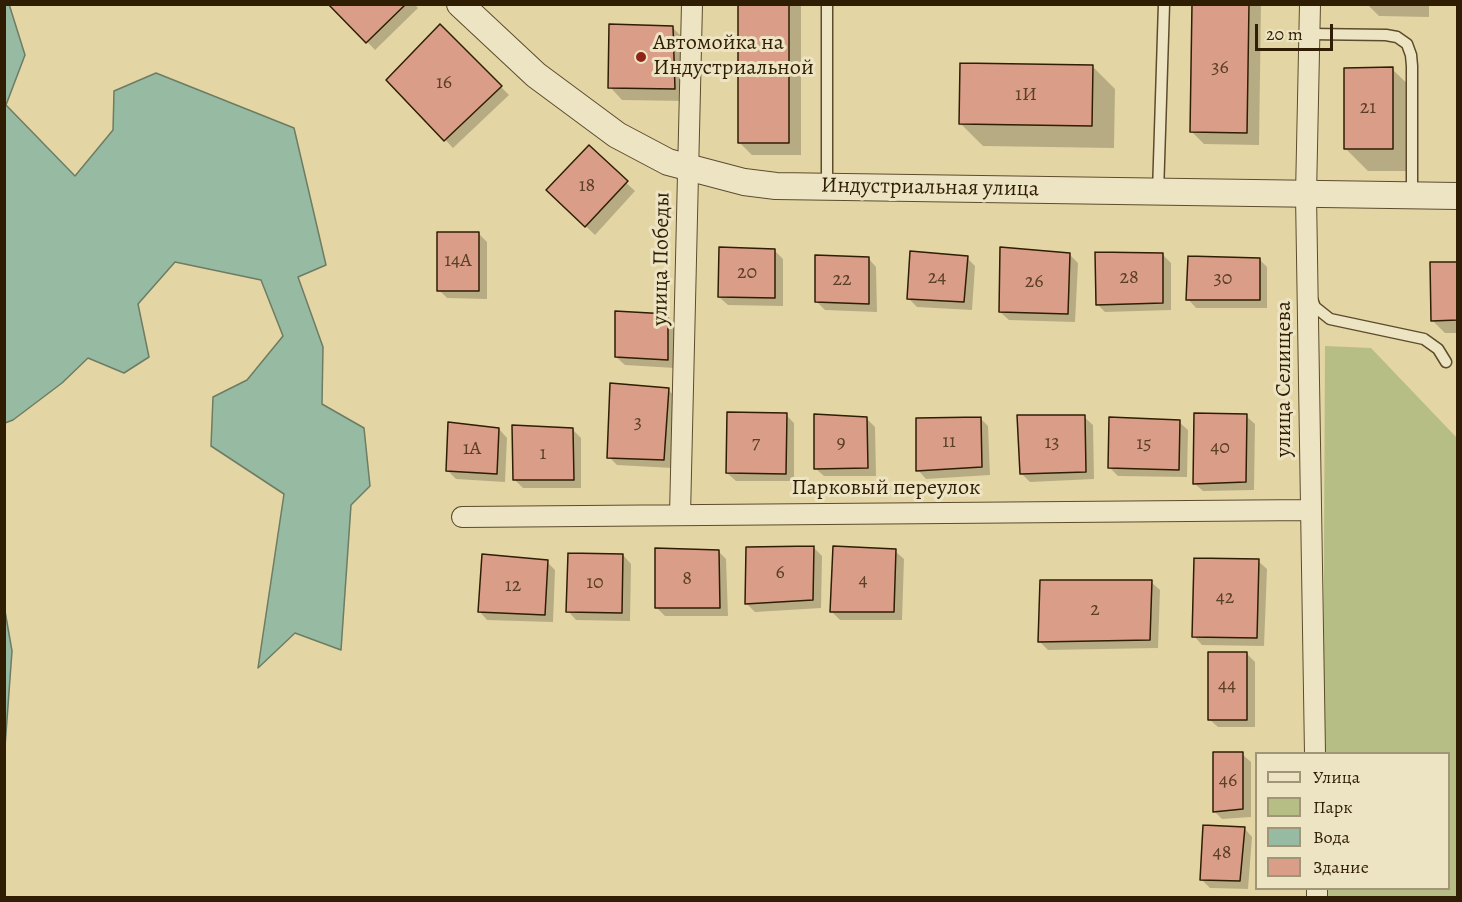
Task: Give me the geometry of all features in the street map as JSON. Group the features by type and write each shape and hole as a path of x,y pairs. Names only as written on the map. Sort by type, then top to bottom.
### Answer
{"street":[{"name":"Индустриальная улица","path":"460,4 536,75 617,135 668,162 744,182 776,186 1458,196"},
{"name":"улица Победы","path":"680,515 692,4"},
{"name":"улица Селищева","path":"1310,4 1306,195 1315,752"},
{"name":"Парковый переулок","path":"462,517 1310,510"}],"lane":[{"path":"826,4 827,187"},
{"path":"1158,193 1164,4"},
{"path":"1310,34 1386,34 1397,37 1407,44 1412,66 1412,196"},
{"path":"1308,287 1315,308 1330,319 1424,339 1438,349 1446,362"}],"green space":[{"path":"1325,346 1371,348 1457,438 1457,897 1323,898 1323,890 1450,890 1450,752 1323,752"}],"water":[{"path":"9,4 25,55 6,105 75,176 113,130 114,91 156,73 294,128 326,265 298,277 323,347 322,404 364,428 370,486 351,505 341,650 295,633 258,668 284,494 211,446 213,397 247,380 283,336 261,280 175,262 138,304 149,357 124,373 88,358 62,383 13,420 5,423 4,5"},
{"path":"5,611 12,651 5,747"}],"building":[{"path":"328,4 406,4 366,43"},
{"path":"738,4 789,4 789,143 738,143"},
{"path":"1192,4 1249,4 1247,133 1190,132"},
{"path":"440,24 502,86 444,141 386,80"},
{"name":"Автомойка на Индустриальной","path":"609,24 673,26 675,89 608,88"},
{"path":"960,63 1093,65 1092,126 959,124"},
{"path":"1393,67 1393,149 1344,149 1344,68"},
{"path":"589,145 628,181 585,227 546,190"},
{"path":"437,232 479,232 479,291 437,291"},
{"path":"719,247 775,249 775,298 718,297"},
{"path":"1000,247 1070,253 1068,314 999,312"},
{"path":"910,251 968,256 964,302 907,299"},
{"path":"1095,252 1163,253 1163,303 1096,305"},
{"path":"815,255 869,257 869,304 815,302"},
{"path":"1188,256 1260,258 1260,300 1186,300"},
{"path":"1430,262 1458,262 1458,320 1431,321"},
{"path":"615,311 668,314 668,360 615,357"},
{"path":"610,383 669,388 664,460 607,458"},
{"path":"727,412 787,413 786,474 726,473"},
{"path":"1194,413 1247,414 1246,482 1193,484"},
{"path":"814,414 867,417 868,468 814,469"},
{"path":"1017,415 1085,415 1086,472 1020,474"},
{"path":"981,417 982,467 916,471 916,418"},
{"path":"1109,417 1180,420 1179,470 1108,468"},
{"path":"448,422 499,428 497,474 446,471"},
{"path":"512,425 573,428 574,480 513,480"},
{"path":"814,546 813,600 745,604 746,547"},
{"path":"833,546 896,549 894,612 830,612"},
{"path":"655,548 719,550 720,608 655,608"},
{"path":"568,553 623,554 622,613 566,612"},
{"path":"482,554 548,560 545,615 478,612"},
{"path":"1194,558 1259,559 1257,638 1192,637"},
{"path":"1040,580 1152,580 1150,640 1038,642"},
{"path":"1208,652 1247,652 1247,720 1208,720"},
{"path":"1213,752 1243,752 1243,809 1213,812"},
{"path":"1203,825 1245,827 1240,881 1200,880"}],"place":[{"name":"Автомойка на Индустриальной","path":"641,57"}]}
